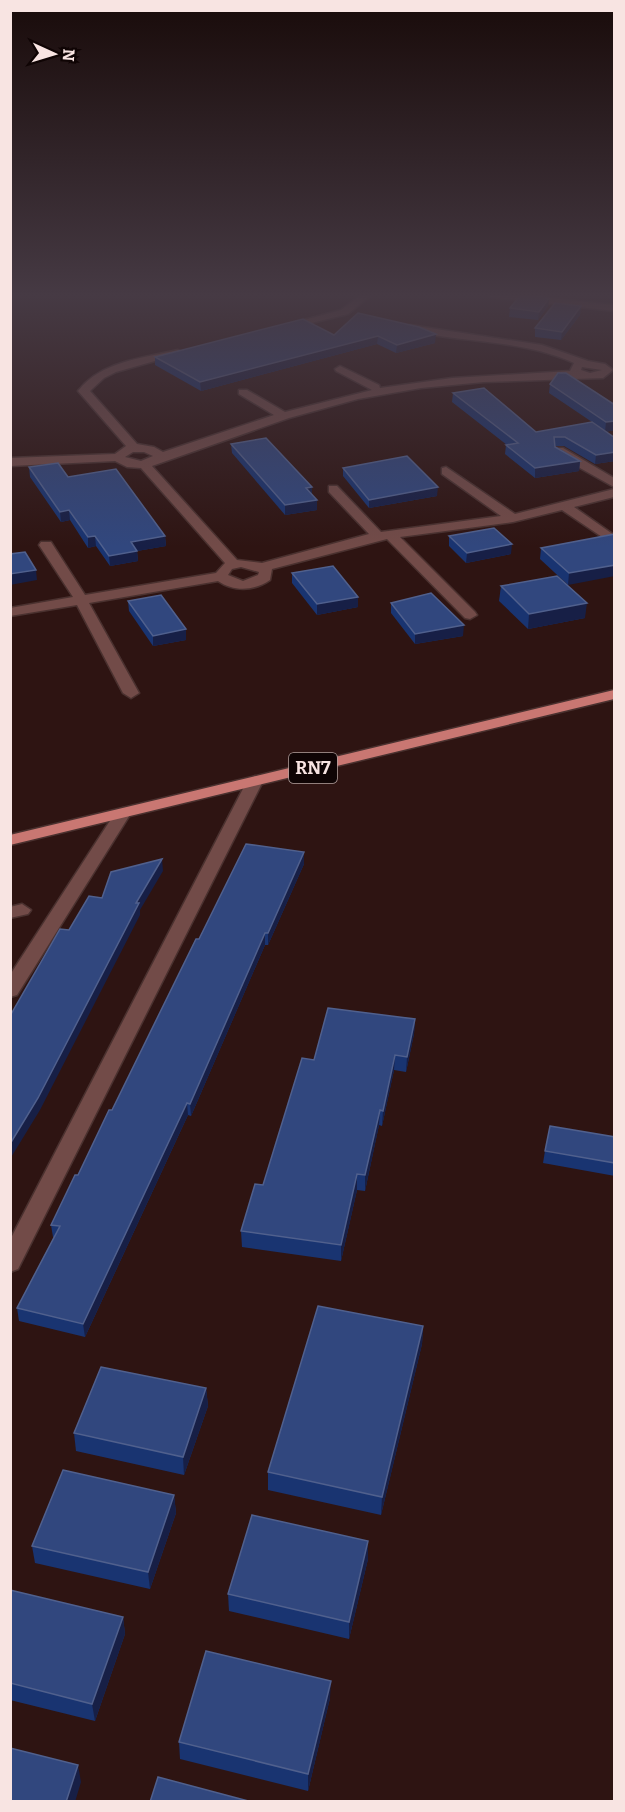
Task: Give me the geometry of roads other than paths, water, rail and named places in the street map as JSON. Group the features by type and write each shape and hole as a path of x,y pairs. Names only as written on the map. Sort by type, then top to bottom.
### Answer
{"main road":[{"name":"RN7","path":"10,840 615,695"}],"street":[{"path":"93,379 89,381 84,391 134,448 157,455"},
{"path":"359,379 375,387"},
{"path":"144,464 157,455 280,413 375,387 436,379"},
{"path":"243,392 280,413 375,392 473,379"},
{"path":"123,461 122,452 134,448"},
{"path":"559,451 615,483"},
{"path":"10,469 123,461"},
{"path":"10,462 123,461 144,464 233,564"},
{"path":"446,471 513,518"},
{"path":"333,489 470,615"},
{"path":"220,576 223,569 233,564 249,563 262,567 384,535 513,518 615,494"},
{"path":"566,507 615,541"},
{"path":"46,545 80,598 131,693"},
{"path":"10,612 80,598 220,576 234,584 256,583 266,573 262,567"},
{"path":"10,1263 255,782"},
{"path":"10,991 123,813"}]}
